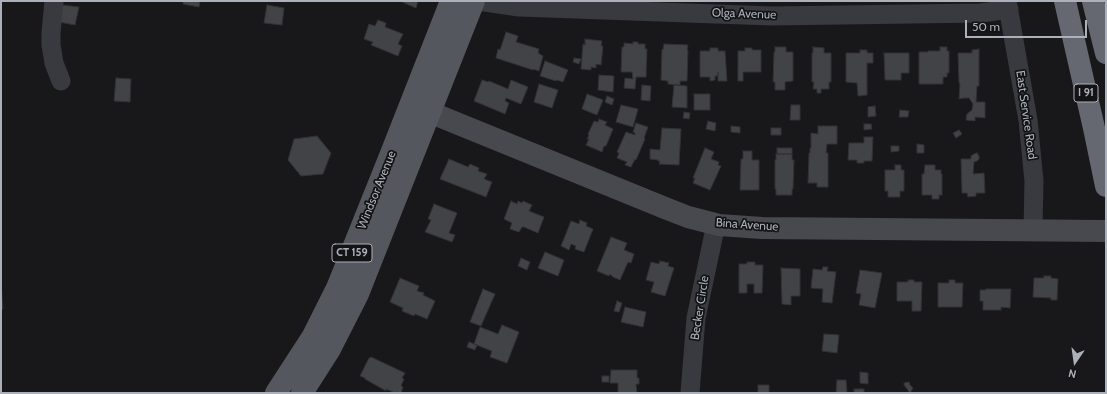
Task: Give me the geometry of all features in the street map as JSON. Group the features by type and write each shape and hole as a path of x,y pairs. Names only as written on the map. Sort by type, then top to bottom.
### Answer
{"highway":[{"name":"I 91","path":"1064,1 1106,186"},
{"path":"1093,1 1106,53"}],"main road":[{"name":"Windsor Avenue","path":"302,393 330,349 358,294 420,108 451,1"},
{"name":"Windsor Avenue","path":"276,393 304,351 329,306 420,108 474,1"}],"street":[{"path":"54,1 51,45 54,63 61,81"},
{"name":"Olga Avenue","path":"478,1 520,7 772,16 981,13 1008,5"},
{"name":"East Service Road","path":"1008,5 1028,120 1034,181 1033,230"},
{"name":"Bina Avenue","path":"420,108 665,208 688,217 716,224 762,228 1106,231"},
{"name":"Becker Circle","path":"690,393 696,318 716,224"}],"building":[{"path":"183,1 200,1 199,7 183,4"},
{"path":"400,1 418,1 416,8"},
{"path":"62,5 79,7 75,25 59,22"},
{"path":"267,5 284,8 282,25 264,23"},
{"path":"378,20 386,23 385,27 403,34 398,44 402,46 398,56 371,45 373,42 364,39 369,24 375,26"},
{"path":"506,32 518,36 516,42 539,49 538,53 543,56 539,71 496,58 498,49 500,50"},
{"path":"585,39 602,41 601,46 603,46 601,65 596,64 596,68 591,67 591,70 581,69 583,44 585,45"},
{"path":"633,42 645,44 645,49 647,49 646,77 636,77 635,89 624,88 625,78 633,79 632,72 621,72 622,47 624,47 624,43 633,44"},
{"path":"664,44 688,45 687,81 680,81 680,85 668,84 668,81 661,80 662,49 663,50"},
{"path":"775,47 786,47 786,52 793,52 793,81 785,82 785,90 775,90 775,82 773,82"},
{"path":"813,47 824,48 824,53 831,53 831,82 829,82 829,89 821,89 821,93 817,93 817,89 813,89"},
{"path":"940,47 947,47 947,51 949,51 949,73 947,73 947,77 943,77 943,84 919,84 919,52 940,51"},
{"path":"710,48 718,48 718,51 725,51 727,81 718,81 718,76 715,76 715,80 710,81 710,77 700,77 700,51 710,51"},
{"path":"745,48 761,50 761,72 743,72 743,81 738,81 738,51 745,51"},
{"path":"979,49 979,86 977,86 976,102 985,102 985,118 975,117 975,121 966,120 967,114 972,110 973,104 969,98 959,99 960,83 958,53 972,53 972,50"},
{"path":"860,50 867,50 867,53 873,53 873,63 867,63 867,95 858,96 857,83 846,82 846,53 860,53"},
{"path":"884,53 909,53 909,73 901,73 901,80 885,80"},
{"path":"574,58 581,59 579,64 573,62"},
{"path":"545,61 568,70 563,82 540,76"},
{"path":"599,75 614,76 613,92 598,90"},
{"path":"116,78 131,79 130,102 114,101"},
{"path":"482,80 489,81 508,89 511,80 528,87 521,104 506,98 505,101 509,103 505,114 474,101"},
{"path":"539,84 558,90 552,108 534,102"},
{"path":"642,85 651,86 650,101 641,100"},
{"path":"674,85 687,86 687,108 672,107"},
{"path":"587,94 603,100 597,115 582,109"},
{"path":"694,94 710,94 710,110 694,110"},
{"path":"607,96 614,99 612,105 605,102"},
{"path":"621,105 638,109 633,127 616,122"},
{"path":"791,105 800,105 800,120 790,120"},
{"path":"875,106 876,116 868,117 868,107"},
{"path":"900,110 909,111 908,117 899,117"},
{"path":"684,112 690,113 689,119 683,118"},
{"path":"599,119 607,122 605,125 613,129 602,152 586,145 589,139 587,139 588,134 594,121 598,122"},
{"path":"708,121 716,123 715,131 706,129"},
{"path":"636,123 648,127 644,138 645,139 636,160 635,159 631,167 625,165 627,162 617,158 619,153 617,152 626,132 635,135 633,132"},
{"path":"864,124 871,124 872,129 864,130"},
{"path":"731,126 740,127 740,133 731,132"},
{"path":"818,126 837,126 837,144 827,144 826,153 828,153 828,187 817,187 817,183 808,183 811,133 818,134"},
{"path":"662,128 681,129 679,165 659,164 660,161 650,159 650,149 660,150"},
{"path":"771,128 781,128 781,135 771,135"},
{"path":"959,130 962,134 956,138 953,133"},
{"path":"317,136 331,153 323,174 301,176 288,160 294,139"},
{"path":"864,137 873,137 872,161 857,163 857,160 848,160 849,143 864,143"},
{"path":"917,144 924,145 924,153 917,153"},
{"path":"891,146 899,146 899,151 891,152"},
{"path":"705,148 714,152 711,159 719,162 718,165 721,166 710,190 693,183 695,178 693,178"},
{"path":"777,148 792,148 792,154 777,154"},
{"path":"743,151 752,151 752,160 759,160 759,190 740,190 741,159 743,159"},
{"path":"977,153 979,159 974,162 973,174 984,173 985,193 976,193 976,196 968,197 967,193 962,193 961,159 971,159 971,156"},
{"path":"776,154 792,154 792,160 794,160 792,195 776,195"},
{"path":"449,159 468,167 470,164 479,168 478,171 487,174 484,179 492,182 486,197 440,179"},
{"path":"895,165 901,165 901,170 904,170 904,191 900,191 900,197 888,197 888,191 885,191 885,170 895,170"},
{"path":"925,165 935,165 935,170 941,170 942,195 939,195 939,199 932,199 932,195 922,195 922,174 924,174"},
{"path":"511,201 517,204 518,201 522,203 523,201 532,205 529,211 544,217 538,233 524,227 522,227 519,232 510,229 512,223 504,219"},
{"path":"434,204 457,213 449,233 455,235 452,242 425,232 431,220 428,219"},
{"path":"580,220 587,223 586,226 593,229 584,252 575,249 576,246 571,244 569,250 561,246 571,221 579,224"},
{"path":"611,237 627,243 624,250 634,254 631,263 628,262 620,280 610,274 609,276 597,271"},
{"path":"545,252 564,260 558,276 538,268"},
{"path":"521,258 530,262 527,270 518,266"},
{"path":"660,261 669,263 668,266 674,268 665,296 651,292 654,282 646,280 651,262 659,264"},
{"path":"747,262 755,262 755,265 763,265 762,293 754,293 754,284 747,284 747,293 739,293 739,264 747,264"},
{"path":"823,267 828,267 827,271 836,272 832,303 822,302 823,289 811,288 813,269 822,270"},
{"path":"781,268 800,269 800,296 791,296 791,305 782,304"},
{"path":"860,270 882,273 875,308 859,305 861,294 856,293"},
{"path":"1044,276 1051,276 1051,278 1058,279 1057,300 1051,300 1051,298 1033,297 1034,278 1044,278"},
{"path":"400,278 419,286 417,291 424,293 423,295 435,301 427,319 402,311 403,308 390,302"},
{"path":"908,280 922,282 921,311 912,311 912,301 897,301 897,282 908,282"},
{"path":"949,280 955,280 955,283 963,283 962,307 938,307 938,283 949,283"},
{"path":"1,285 3,309 1,309"},
{"path":"483,289 495,294 481,326 470,322"},
{"path":"1011,289 1010,308 1001,307 1001,310 983,310 983,301 980,301 980,290"},
{"path":"617,301 622,303 619,312 614,311"},
{"path":"625,307 646,312 643,327 621,322"},
{"path":"502,325 519,332 507,363 490,357 492,351 474,344 480,327 498,334"},
{"path":"824,334 839,335 837,353 822,351"},
{"path":"469,342 477,345 475,350 467,347"},
{"path":"371,357 405,373 402,378 404,379 401,386 403,387 401,393 395,393 386,389 386,391 360,376 369,358"},
{"path":"611,370 637,370 639,384 636,384 637,393 618,393 618,383 610,383"},
{"path":"860,372 868,373 868,384 860,383"},
{"path":"602,376 609,376 609,382 602,382"},
{"path":"837,380 846,380 847,393 836,393"},
{"path":"909,382 913,388 910,393 904,385 904,383"},
{"path":"758,385 769,385 769,393 758,393"},
{"path":"854,389 864,389 864,393 854,393"}]}
